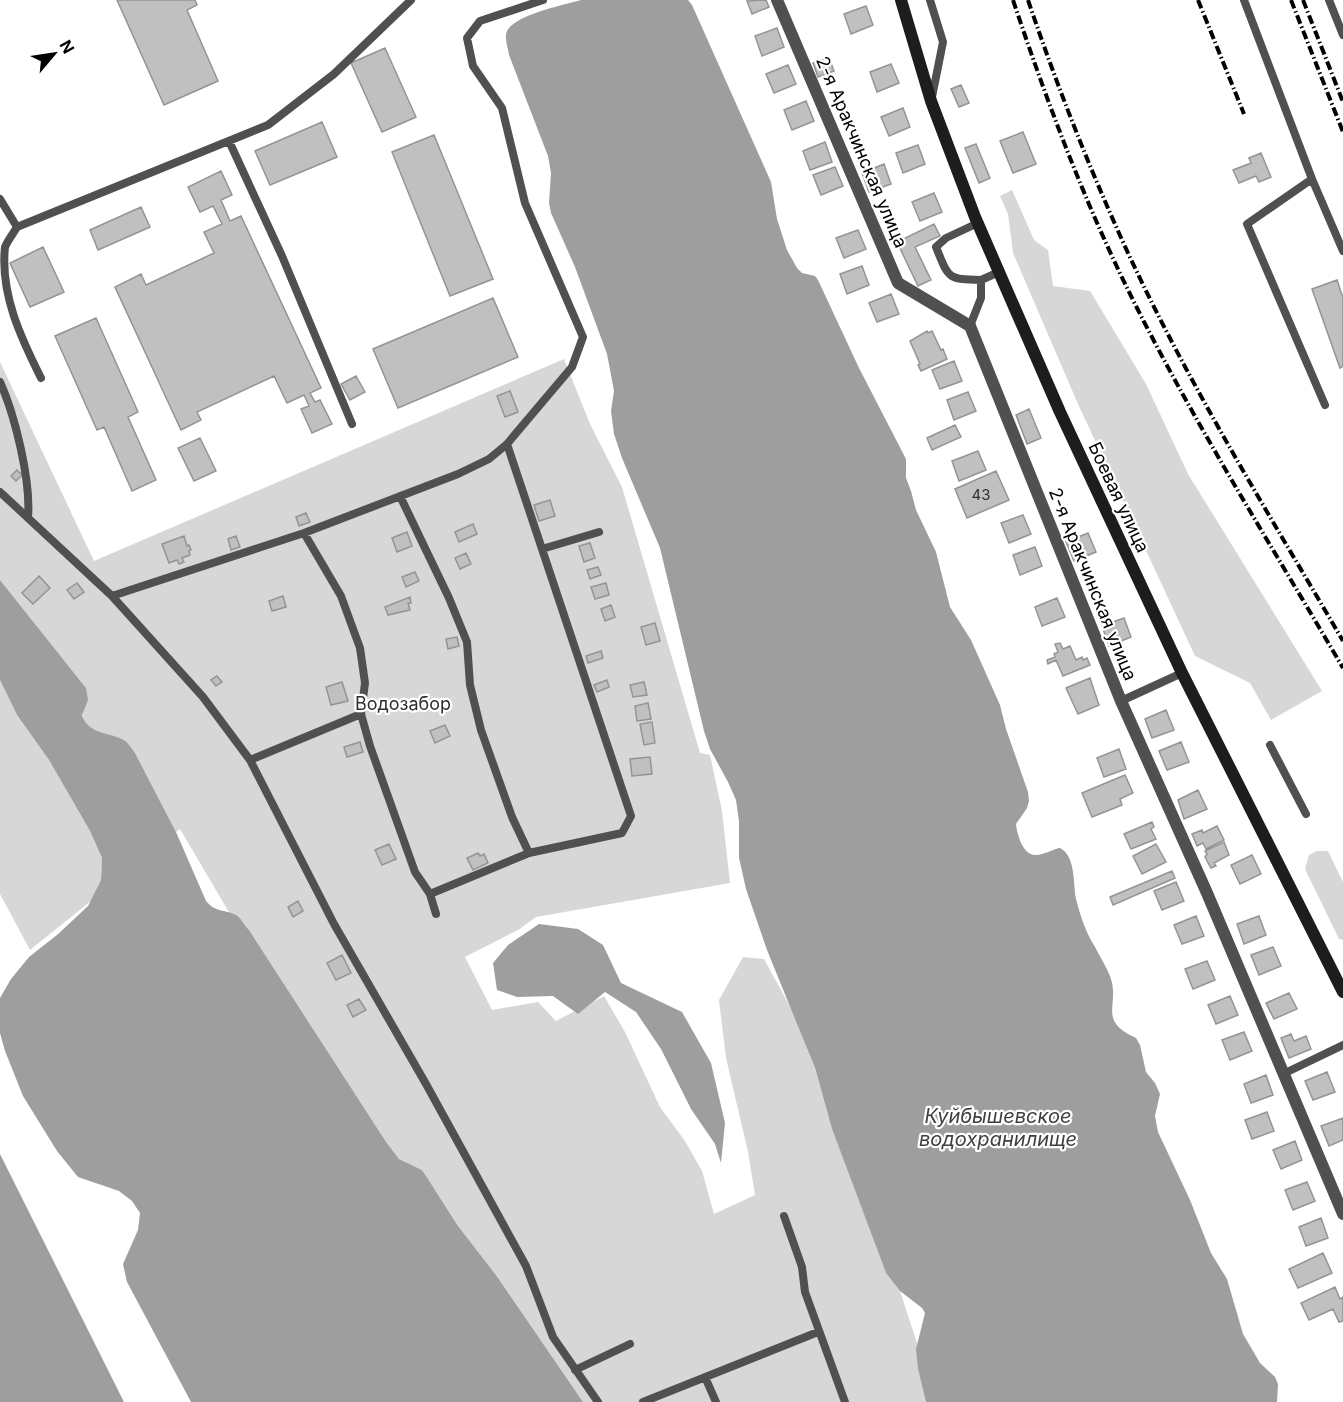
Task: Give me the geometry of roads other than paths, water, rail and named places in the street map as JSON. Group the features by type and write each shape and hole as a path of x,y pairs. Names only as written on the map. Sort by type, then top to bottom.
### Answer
{"main road":[{"name":"Боевая улица","path":"901,0 931,101 978,223 1060,412 1182,673 1343,992"}],"street":[{"name":"2-я Аракчинская улица","path":"777,0 898,284 970,326 1121,701 1207,893 1343,1214"}],"lane":[{"path":"41,378 9,312 1,286 1,269 6,245 17,227 268,125 325,81 411,0"},
{"path":"112,596 303,533 458,474 489,459 507,444 572,368 583,337 525,203 502,108 473,66 467,38 480,21 543,0"},
{"path":"930,0 943,42 931,101"},
{"path":"1244,0 1312,179 1343,251"},
{"path":"1329,0 1343,35"},
{"path":"229,141 282,256 352,424"},
{"path":"1312,179 1246,224 1325,405"},
{"path":"0,199 17,227"},
{"path":"978,223 946,238 936,247 945,270 956,279 981,280 999,272"},
{"path":"970,326 981,298 981,280"},
{"path":"0,382 20,448 29,503 28,517"},
{"path":"430,894 529,853 622,833 631,816 507,444"},
{"path":"0,492 112,596 203,697 250,760 334,924 426,1084 526,1266 553,1337 598,1402"},
{"path":"400,496 449,598 466,642 470,685 481,730 512,817 529,853"},
{"path":"542,549 599,532"},
{"path":"303,533 340,596 360,648 365,683 361,714 370,746 415,872 430,894 436,914"},
{"path":"1121,701 1182,673"},
{"path":"250,760 361,714"},
{"path":"1270,745 1306,814"},
{"path":"1283,1074 1343,1045"},
{"path":"784,1216 802,1267 805,1292 818,1332 845,1402"},
{"path":"643,1402 818,1332"},
{"path":"576,1370 630,1344"},
{"path":"705,1377 716,1402"}],"water":[{"name":"Куйбышевское водохранилище","path":"581,0 688,0 692,5 771,182 777,219 787,250 802,273 815,276 818,280 859,368 906,459 906,478 916,510 936,552 950,607 971,640 1000,705 1028,792 1027,808 1016,824 1019,838 1024,848 1031,854 1039,855 1060,848 1069,857 1081,918 1113,986 1113,1018 1117,1025 1136,1038 1140,1045 1146,1072 1160,1094 1155,1116 1158,1132 1190,1200 1211,1253 1227,1279 1243,1334 1260,1363 1275,1377 1278,1384 1277,1402 926,1402 916,1349 925,1313 900,1291 886,1273 832,1129 815,1068 767,950 746,889 739,858 739,821 736,800 710,749 704,731 660,548 614,434 611,411 614,391 607,354 575,267 551,213 549,203 551,173 548,156 506,43 507,31 519,20 540,11"},
{"path":"0,580 86,688 88,700 82,715 85,721 99,732 124,740 135,753 176,832 206,901 217,909 240,918 386,1142 399,1159 422,1170 458,1226 496,1275 583,1402 191,1402 127,1282 123,1264 138,1230 140,1213 132,1201 119,1191 78,1177 57,1151 23,1096 0,1033 0,998 11,979 29,957 88,906 101,880 102,858 90,831 49,760 17,715 0,680"},
{"path":"539,924 578,929 603,945 621,983 682,1012 711,1063 725,1123 721,1163 715,1144 691,1109 661,1049 636,1012 605,992 578,1014 553,996 517,997 497,990 493,963 508,945"},
{"path":"0,1154 124,1402 0,1402"}],"railway":[{"path":"1013,0 1069,156 1101,233 1137,308 1211,444 1343,668"},
{"path":"1028,0 1087,159 1152,303 1231,450 1343,641"},
{"path":"1198,0 1244,114"},
{"path":"1291,0 1343,132"},
{"path":"1303,0 1343,102"}],"park label":[{"name":"Водозабор","path":"403,703"}]}
